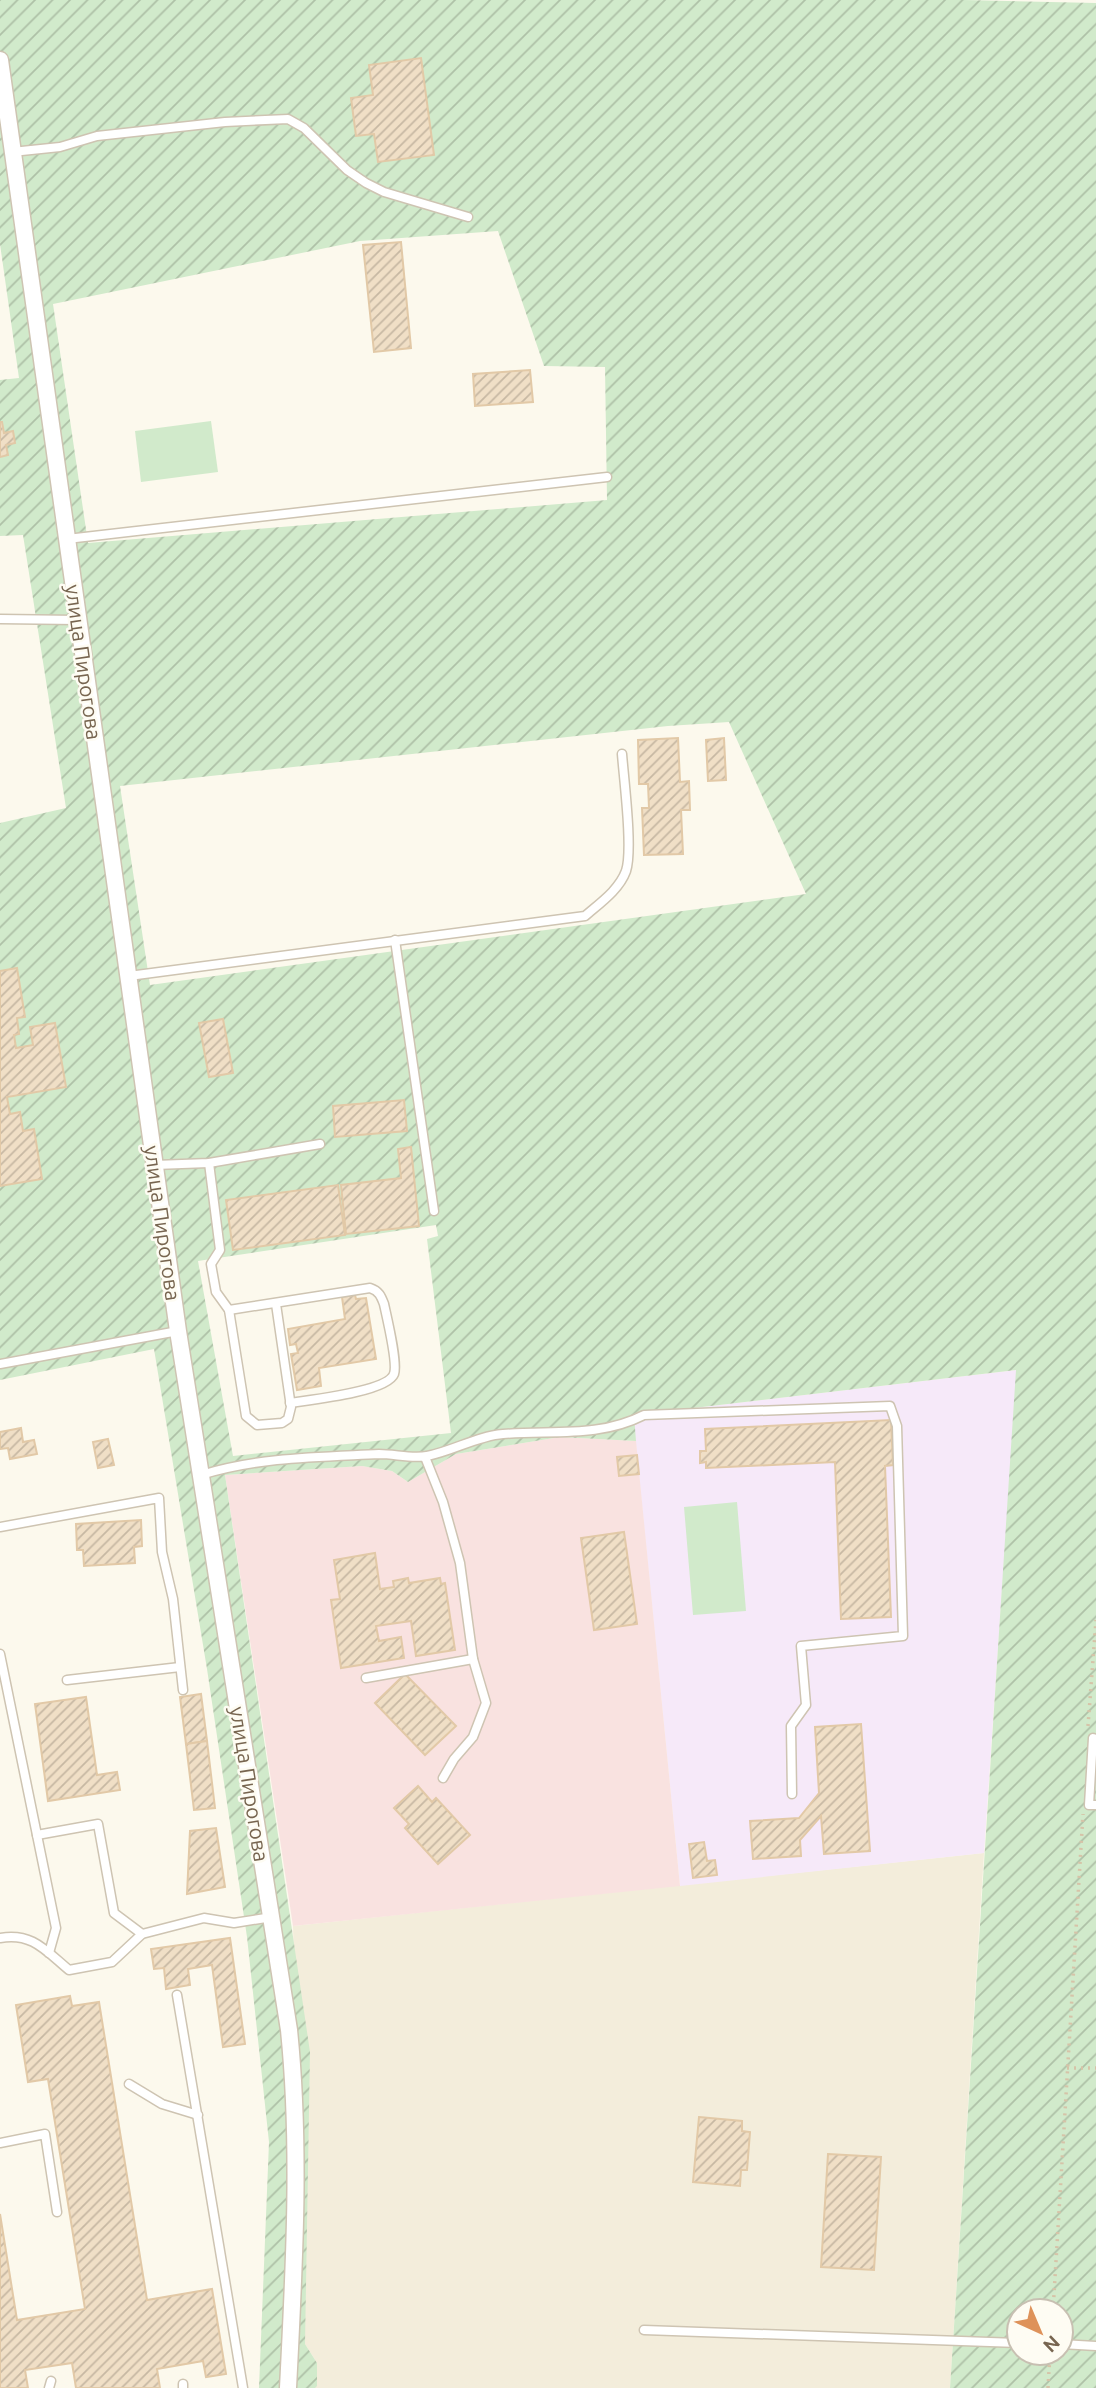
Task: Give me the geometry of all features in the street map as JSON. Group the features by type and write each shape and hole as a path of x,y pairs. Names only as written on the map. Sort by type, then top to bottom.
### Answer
{"street":[{"name":"улица Пирогова","path":"0,60 178,1331 289,2030 294,2091 294,2214 288,2388"}],"lane":[{"path":"12,152 61,146 97,136 225,122 289,119 304,128 347,170 366,183 384,192 468,217"},
{"path":"67,539 607,477"},
{"path":"0,619 78,620"},
{"path":"129,976 585,916 614,891 626,871 628,854 622,754"},
{"path":"396,940 434,1211"},
{"path":"155,1165 209,1163 320,1143"},
{"path":"209,1163 220,1250 211,1264 216,1292 229,1310 246,1416 257,1425 282,1423 288,1419 290,1404 276,1304"},
{"path":"229,1310 370,1288 378,1291 384,1304 394,1375 389,1381 374,1388 290,1404"},
{"path":"2,1361 178,1331"},
{"path":"201,1475 233,1465 292,1458 386,1454 425,1457 500,1434 594,1431 624,1425 644,1415 890,1406 897,1426 903,1636 801,1646 806,1705 791,1726 792,1794"},
{"path":"425,1457 443,1502 460,1563 473,1659 486,1703 473,1737 454,1759 443,1778"},
{"path":"0,1527 159,1499 162,1552 173,1599 183,1689"},
{"path":"0,1654 56,1928 49,1953"},
{"path":"366,1678 473,1659"},
{"path":"67,1680 180,1667"},
{"path":"1096,1739 1093,1738 1088,1805 1096,1805"},
{"path":"37,1835 98,1824 114,1913 142,1934"},
{"path":"0,1938 13,1935 32,1939 69,1970 112,1962 142,1934 204,1918 234,1923 272,1917"},
{"path":"177,1995 243,2388"},
{"path":"129,2084 162,2104 198,2115"},
{"path":"0,2143 45,2134 57,2212"},
{"path":"645,2330 1005,2343"},
{"path":"1075,2345 1096,2346"}],"path":[{"path":"1088,1729 1096,1620"},
{"path":"1054,2297 1083,1810"},
{"path":"1068,2068 1096,2068"},
{"path":"1048,2388 1049,2367"}],"shaded area":[{"path":"1017,1370 984,1853 680,1886 633,1415"},
{"path":"560,1437 636,1441 680,1886 293,1926 225,1475 362,1466 392,1471 408,1482 456,1454"},
{"path":"984,1853 950,2388 315,2388 317,2363 305,2344 293,1926"}],"green space":[{"path":"0,0 964,0 1096,3 1096,2388 950,2388 1016,1370 634,1415 636,1441 560,1437 456,1454 408,1482 392,1471 362,1466 225,1475 310,2052 305,2344 317,2363 317,2386 259,2388 269,2142 247,1937 207,1669 154,1349 0,1380 0,823 66,808 23,535 0,536 0,380 19,378 0,244","holes":["498,231 544,366 605,367 607,500 88,543 53,304 360,241","729,722 806,894 150,985 120,786 668,726","436,1225 438,1236 427,1239 451,1433 233,1456 198,1261"]},
{"path":"211,421 218,472 141,482 135,431"},
{"path":"737,1502 746,1611 693,1615 684,1507"}],"building":[{"path":"421,58 434,155 378,162 374,134 356,136 351,98 373,95 369,65"},
{"path":"401,242 411,348 374,352 363,245"},
{"path":"530,370 533,402 475,406 473,374"},
{"path":"0,422 4,433 13,431 15,443 6,445 8,455 0,457"},
{"path":"678,738 680,782 689,781 690,810 681,810 683,854 644,855 642,808 649,808 648,784 639,784 638,740"},
{"path":"724,738 726,780 708,781 706,740"},
{"path":"17,968 25,1017 17,1018 19,1034 14,1035 16,1048 33,1045 30,1027 55,1023 66,1087 7,1097 10,1114 20,1112 23,1131 34,1129 42,1179 0,1186 0,971"},
{"path":"223,1019 233,1073 209,1077 199,1023"},
{"path":"404,1100 407,1131 335,1137 333,1106"},
{"path":"411,1147 419,1226 346,1234 341,1185 401,1178 398,1149"},
{"path":"338,1185 345,1235 233,1250 226,1200"},
{"path":"355,1295 356,1299 366,1298 376,1359 319,1368 321,1386 297,1390 291,1354 298,1353 296,1344 290,1345 288,1329 345,1319 342,1297"},
{"path":"891,1420 893,1465 885,1466 891,1617 841,1619 835,1462 706,1468 706,1462 700,1463 700,1451 706,1451 705,1429"},
{"path":"21,1428 23,1442 34,1440 37,1454 10,1459 8,1448 0,1449 0,1432"},
{"path":"108,1439 114,1465 98,1468 93,1442"},
{"path":"637,1455 639,1474 619,1476 617,1457"},
{"path":"141,1520 142,1546 134,1547 135,1563 84,1566 83,1550 77,1550 76,1524"},
{"path":"624,1532 637,1624 594,1630 581,1538"},
{"path":"375,1553 380,1589 394,1587 393,1581 408,1578 409,1583 440,1578 441,1584 445,1583 455,1650 416,1656 411,1621 376,1626 379,1641 401,1637 404,1658 341,1668 331,1600 340,1599 334,1560"},
{"path":"405,1674 456,1726 425,1755 375,1703"},
{"path":"201,1694 207,1741 186,1744 180,1697"},
{"path":"86,1697 97,1775 117,1772 120,1790 48,1801 35,1704"},
{"path":"861,1724 870,1851 824,1854 821,1816 800,1840 801,1856 753,1859 750,1821 799,1818 819,1793 815,1727"},
{"path":"207,1741 215,1808 194,1810 186,1744"},
{"path":"418,1786 432,1802 436,1798 470,1835 438,1864 405,1828 409,1824 394,1808"},
{"path":"216,1828 225,1887 187,1894 190,1831"},
{"path":"704,1842 707,1861 715,1860 717,1875 693,1878 689,1844"},
{"path":"230,1938 245,2044 223,2047 212,1965 188,1969 190,1985 166,1989 164,1968 154,1969 151,1949"},
{"path":"70,1996 72,2006 99,2002 147,2300 212,2289 226,2374 206,2377 203,2361 157,2369 160,2388 76,2388 72,2363 25,2370 28,2388 0,2388 0,2214 17,2320 85,2309 48,2079 28,2082 16,2005"},
{"path":"699,2117 742,2121 742,2131 750,2132 747,2170 741,2170 740,2186 693,2182"},
{"path":"828,2154 881,2157 874,2270 821,2267"}]}
